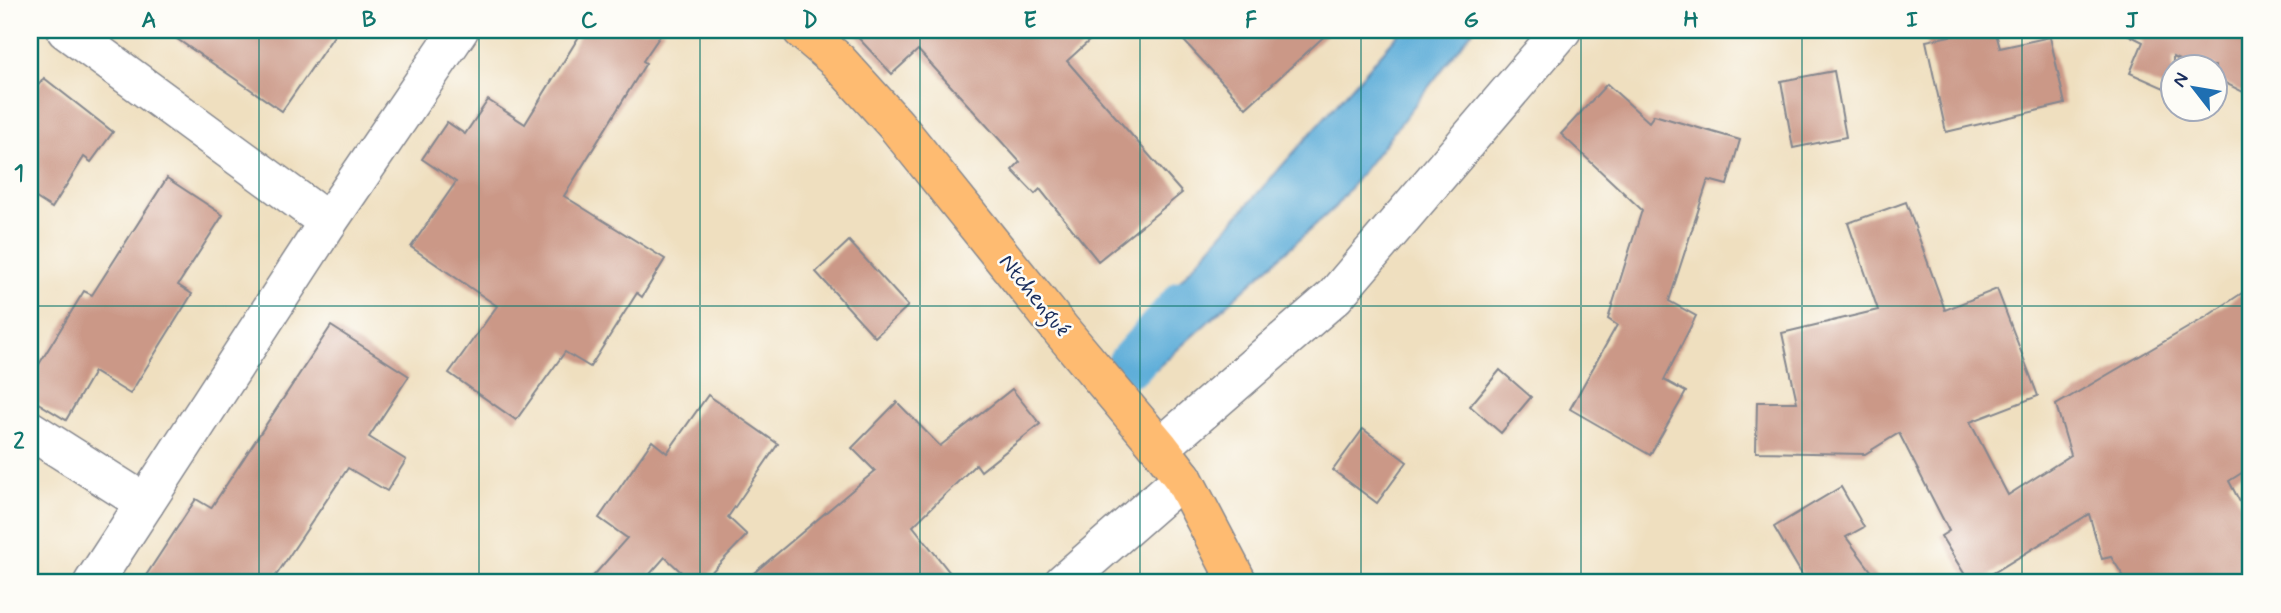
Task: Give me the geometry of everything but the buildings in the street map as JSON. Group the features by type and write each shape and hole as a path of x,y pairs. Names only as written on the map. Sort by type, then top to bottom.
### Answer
{"main road":[{"name":"Ntchengué","path":"802,30 838,61 896,125 1160,448 1183,478 1238,583"}],"street":[{"path":"66,30 328,222"},
{"path":"93,583 328,222 459,30"},
{"path":"1160,448 1335,296 1562,30"},
{"path":"30,430 145,503"},
{"path":"1063,583 1183,478"}],"water":[{"path":"1402,30 1473,30 1335,207 1156,369 1133,334"}],"waterway":[{"path":"1130,364 1184,303"}]}
